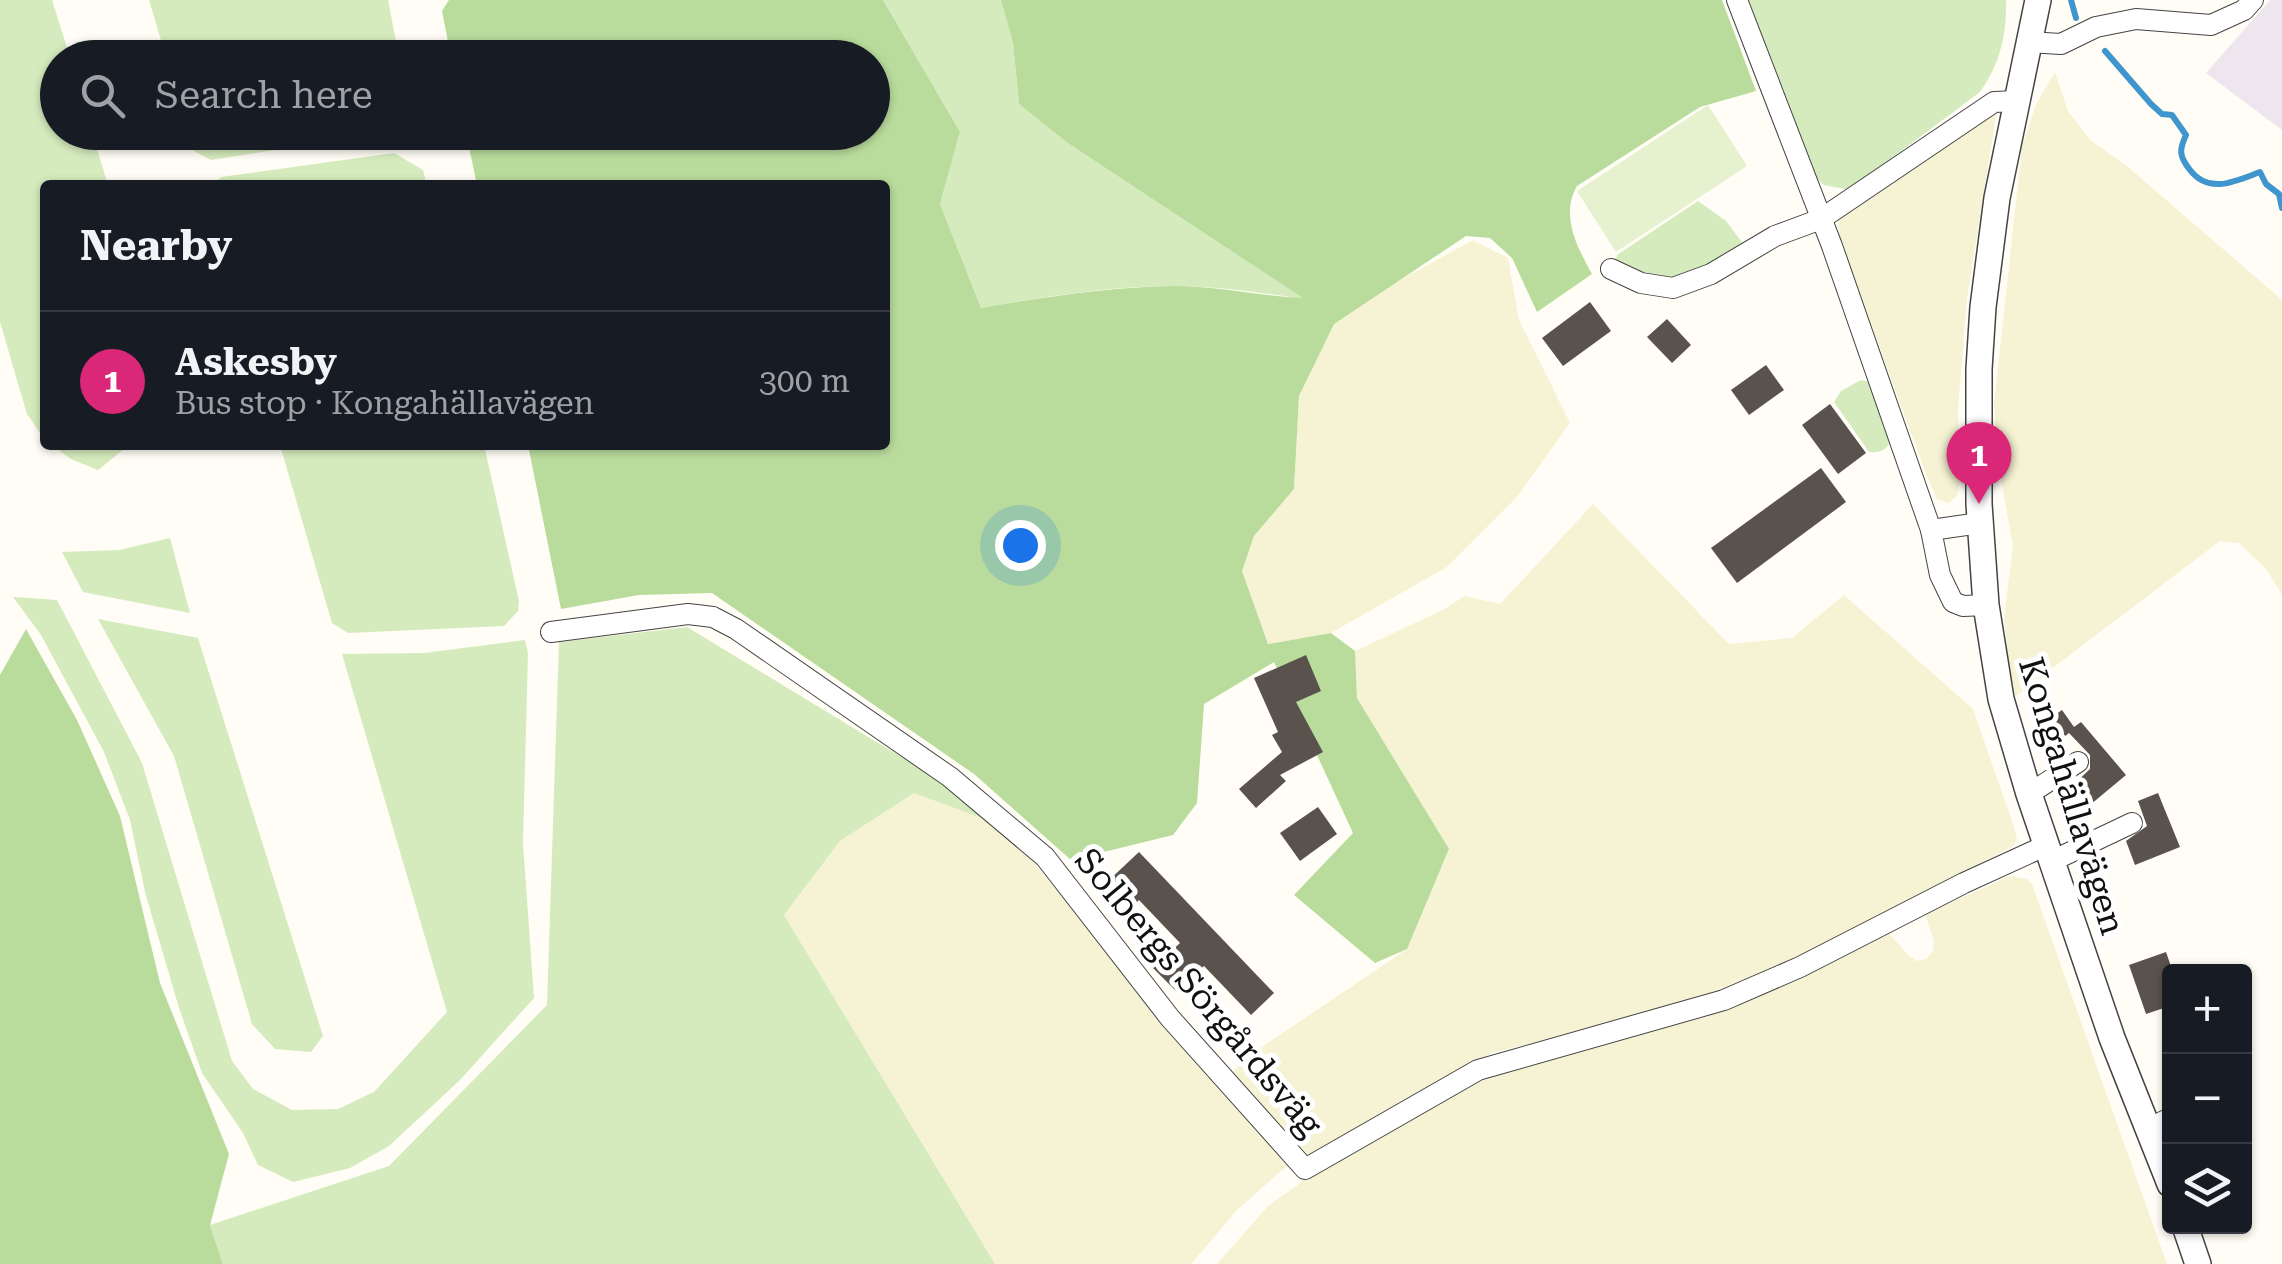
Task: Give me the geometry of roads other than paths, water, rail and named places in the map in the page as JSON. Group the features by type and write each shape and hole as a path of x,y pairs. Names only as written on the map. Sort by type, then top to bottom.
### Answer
{"street":[{"path":"1737,0 1822,219 1931,530 1940,575 1953,602 1963,606 1986,604"},
{"name":"Kongahällavägen","path":"2038,0 1998,198 1984,306 1980,523 1986,604 2001,699 2028,794 2112,1038 2160,1123"},
{"path":"2029,42 2060,44 2117,20 2211,26 2244,10 2253,0"},
{"path":"1611,269 1641,283 1673,288 1711,274 1775,236 1822,219 1994,102 2017,101"},
{"path":"1931,530 1980,523"},
{"name":"Solbergs Sörgårdsväg","path":"550,632 688,614 713,617 950,777 1045,857 1170,1018 1305,1169 1478,1070 1724,1000 1800,967 1964,883 2049,853"},
{"path":"2028,794 2078,762"},
{"path":"2049,853 2132,823"},
{"path":"2188,1234 2198,1264"}],"waterway":[{"path":"2071,0 2076,18"},
{"path":"2105,51 2151,104 2162,114 2172,115 2186,135 2182,157 2197,178 2223,184 2260,172 2266,184 2279,194 2282,208"}],"place":[{"name":"Askesby","path":"1979,504"}]}
